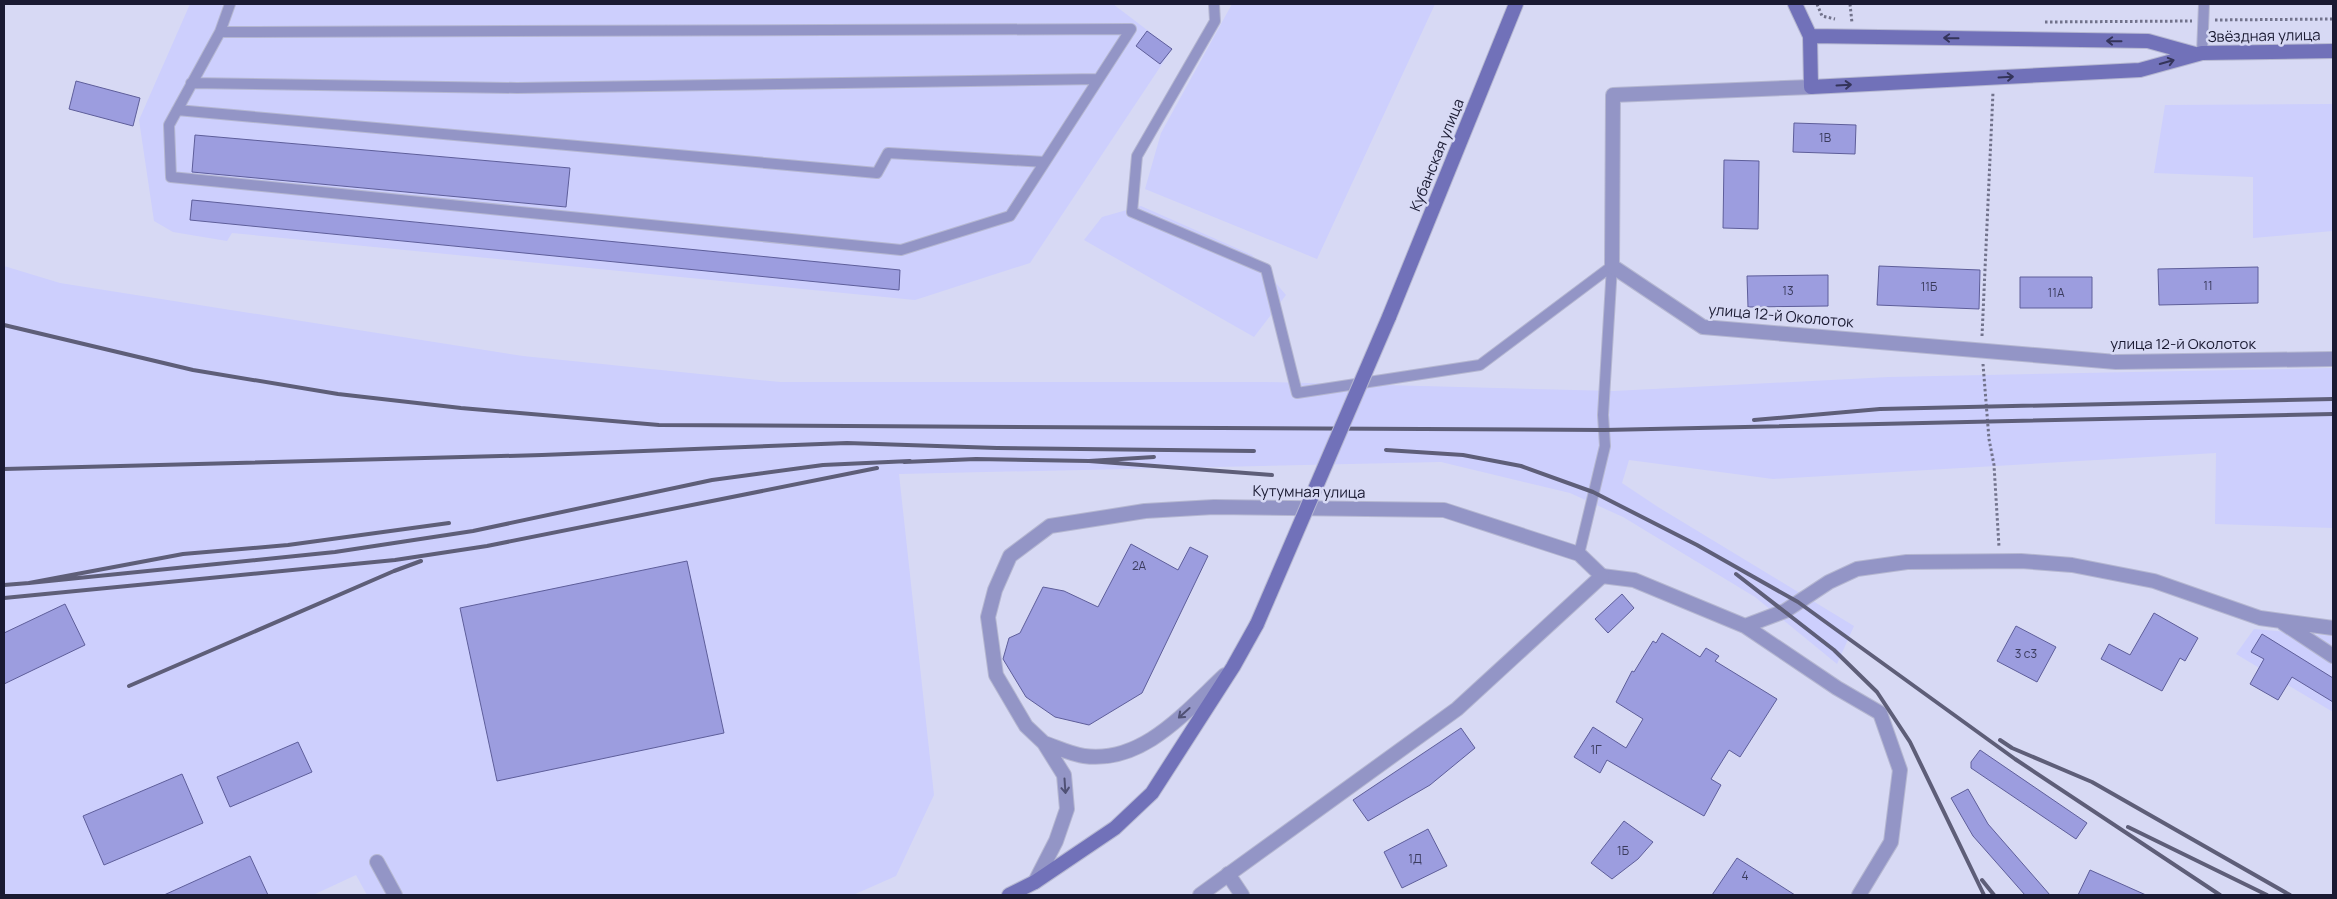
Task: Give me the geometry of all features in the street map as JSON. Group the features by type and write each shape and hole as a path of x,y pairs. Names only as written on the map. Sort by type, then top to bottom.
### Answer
{"main road":[{"name":"Кубанская улица","path":"1009,895 1035,882 1115,828 1152,793 1233,667 1257,624 1388,318 1516,4"},
{"path":"1794,4 1810,36 1811,87 2140,70 2199,54"},
{"path":"1810,36 2148,42 2199,54"},
{"name":"Звёздная улица","path":"2199,54 2333,51"}],"street":[{"path":"1612,266 1613,96 1811,87"},
{"name":"улица 12-й Околоток","path":"1612,266 1703,327 2116,362 2333,358"},
{"name":"Кутумная улица","path":"1044,743 1026,726 996,675 988,616 994,590 1010,556 1050,526 1145,511 1214,507 1444,510 1579,554 1602,576"},
{"path":"1746,626 1785,611 1828,582 1857,569 1907,562 2000,563 2021,561 2072,565 2154,581 2260,618 2333,628"},
{"path":"1200,895 1457,709 1602,576 1634,580 1746,626 1838,688 1880,713 1900,770 1891,842 1858,895"},
{"path":"2280,621 2333,656"},
{"path":"1044,743 1082,756 1100,757 1124,753 1156,737 1233,667"},
{"path":"1035,882 1056,840 1067,808 1064,775 1044,743"},
{"path":"376,862 395,895"},
{"path":"1228,874 1242,895"}],"lane":[{"path":"220,32 1131,29 1010,216 901,250 171,177 169,124 220,32 230,4"},
{"path":"1214,4 1215,21 1137,156 1132,212 1266,268 1297,393 1480,365 1612,266"},
{"path":"2199,54 2204,4"},
{"path":"192,83 517,88 1098,79"},
{"path":"177,110 877,173 888,153 1045,162"},
{"path":"1579,554 1605,446 1603,415 1612,266"}],"path":[{"path":"1817,4 1822,16 1837,20"},
{"path":"1850,4 1852,23"},
{"path":"2037,22 2333,19"},
{"path":"1844,22 1861,23"},
{"path":"1993,78 1982,350 1989,439 1994,465 2000,563"}],"shaded area":[{"path":"190,4 1113,4 1172,49 1030,263 915,300 232,233 227,241 173,232 154,221 139,120"},
{"path":"1232,4 1435,4 1317,259 1145,189 1161,133"},
{"path":"2333,104 2333,231 2253,238 2253,177 2154,173 2165,105"},
{"path":"1141,206 1252,255 1286,295 1254,337 1084,240 1102,217"},
{"path":"4,266 60,283 523,356 780,382 1267,382 1614,391 1889,377 2333,368 2333,528 2215,524 2216,453 1773,479 1629,460 1622,483 1658,507 1854,626 1837,664 1755,597 1623,517 1570,493 1441,462 899,474 934,795 896,876 853,895 367,895 356,875 313,895 4,895"},
{"path":"2254,629 2333,636 2333,712 2236,654"}],"building":[{"path":"1147,31 1172,49 1160,64 1136,46"},
{"path":"76,81 140,98 133,126 69,109"},
{"path":"1794,123 1856,125 1855,154 1793,152"},
{"path":"195,135 570,168 566,207 192,172"},
{"path":"1724,160 1759,161 1758,229 1723,228"},
{"path":"192,200 900,270 899,290 190,220"},
{"path":"1879,266 1980,270 1979,309 1877,305"},
{"path":"2258,267 2258,303 2159,305 2158,269"},
{"path":"1828,275 1828,306 1748,307 1747,276"},
{"path":"2020,277 2092,277 2092,308 2020,308"},
{"path":"1131,544 1178,570 1190,547 1208,556 1142,693 1089,725 1055,717 1026,697 1003,659 1009,638 1020,633 1043,587 1064,591 1098,607"},
{"path":"687,561 724,733 497,781 460,608"},
{"path":"1622,594 1634,608 1608,633 1595,619"},
{"path":"65,604 85,645 4,684 4,633"},
{"path":"2154,613 2198,638 2185,661 2180,658 2162,691 2101,659 2109,644 2130,655"},
{"path":"2016,626 2056,647 2037,682 1997,661"},
{"path":"1662,633 1700,657 1706,648 1719,656 1715,661 1777,699 1740,757 1729,750 1711,779 1721,785 1704,816 1607,760 1600,773 1574,757 1593,727 1626,748 1643,719 1616,702 1632,671 1634,672 1653,641 1656,643"},
{"path":"2262,634 2333,678 2333,702 2292,677 2278,700 2250,684 2264,659 2251,652"},
{"path":"1461,728 1475,748 1430,785 1368,821 1353,800"},
{"path":"298,742 312,772 230,807 217,777"},
{"path":"1980,750 2087,823 2076,839 1971,768 1971,762"},
{"path":"182,774 203,823 104,865 83,816"},
{"path":"1968,789 1988,824 2050,895 2025,895 1973,836 1951,798"},
{"path":"1624,821 1653,842 1638,859 1612,879 1591,863"},
{"path":"1428,829 1447,866 1402,888 1384,852"},
{"path":"250,856 268,895 164,895"},
{"path":"1737,858 1795,895 1712,895"},
{"path":"2090,870 2146,895 2078,895"}],"railway":[{"path":"4,325 193,370 338,394 461,408 659,425 1604,430 2333,414"},
{"path":"1754,420 1880,409 2333,399"},
{"path":"4,469 542,455 847,443 997,448 1254,451"},
{"path":"1386,450 1463,455 1521,466 1593,492 1697,545 1798,602 2015,759 2220,895"},
{"path":"1154,457 1089,461 1272,475"},
{"path":"904,462 976,459 1089,461"},
{"path":"449,523 288,545 183,554 29,583 335,552 473,531 712,480 823,465 910,461"},
{"path":"4,598 395,560 487,546 877,468"},
{"path":"129,686 421,561"},
{"path":"1736,574 1834,650 1877,692 1910,742 1984,895"},
{"path":"4,585 29,583"},
{"path":"2000,740 2012,748 2092,782 2290,895"},
{"path":"2128,827 2267,895"},
{"path":"1982,880 1994,895"}]}
